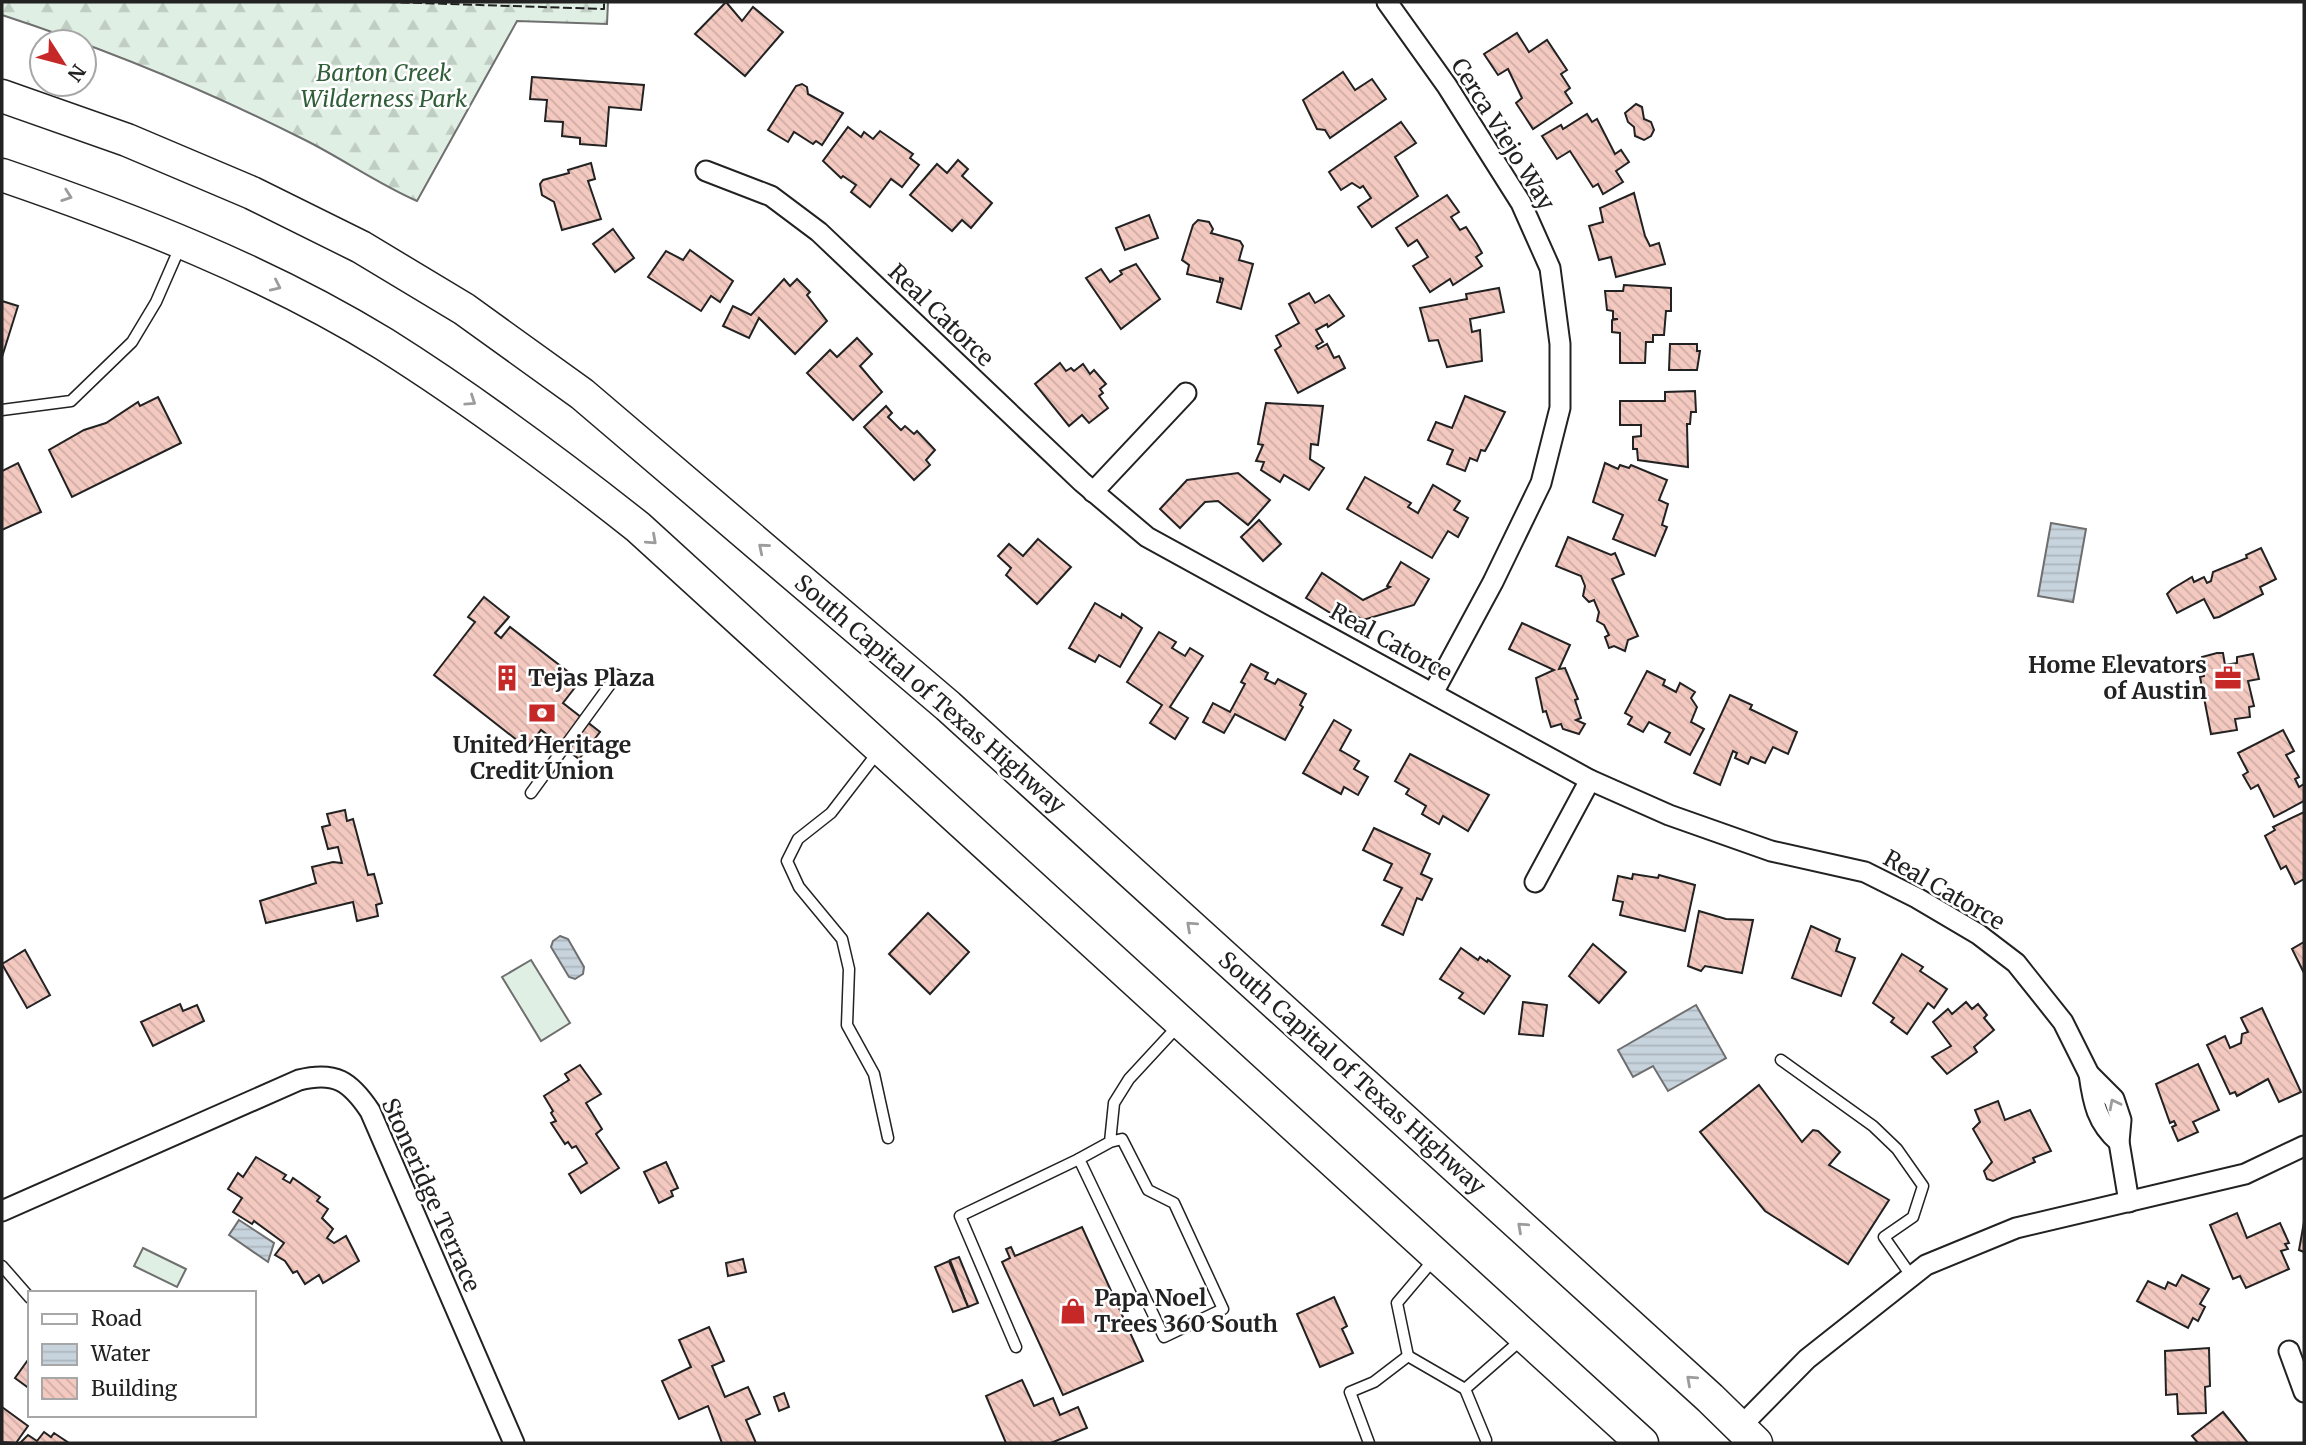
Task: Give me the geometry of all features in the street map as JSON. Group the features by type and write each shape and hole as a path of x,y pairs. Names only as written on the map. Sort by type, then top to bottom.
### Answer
{"highway":[{"name":"South Capital of Texas Highway","path":"2,96 34,105 152,151 252,194 361,247 464,309 582,394 948,706 1740,1438"},
{"path":"2,175 68,196 183,242 284,290 382,343 540,450 638,527 1436,1258 1642,1443"}],"street":[{"name":"Cerca Viejo Way","path":"1387,2 1447,86 1521,203 1550,268 1560,344 1560,408 1541,484 1493,582 1433,693"},
{"name":"Real Catorce","path":"706,171 771,196 819,232 1093,492 1147,537 1590,780 1682,820 1771,851 1865,873 1917,898 1978,934 2016,963 2063,1021 2089,1074 2094,1104 2103,1128 2119,1142 2129,1202"},
{"path":"1093,492 1186,393"},
{"path":"1535,882 1590,780"},
{"name":"Stoneridge Terrace","path":"2,1211 299,1080 328,1076 343,1082 357,1091 370,1111 514,1443"},
{"path":"1740,1438 1807,1359 1926,1265 2016,1228 2245,1174 2304,1146"},
{"path":"2289,1352 2304,1392"}],"lane":[{"path":"2,410 71,401 132,342 156,302 183,242"},
{"path":"531,793 617,676"},
{"path":"881,749 831,813 799,839 787,861 799,887 842,939 849,969 847,1025 874,1074 888,1138"},
{"path":"1111,1142 1114,1103 1129,1079 1180,1023"},
{"path":"1782,1060 1873,1126 1897,1149 1923,1186 1913,1217 1884,1237 1912,1277"},
{"path":"1016,1347 960,1216 1111,1142 1122,1139 1148,1191 1174,1203 1223,1309 1164,1338 1079,1158"},
{"path":"1436,1258 1397,1303 1408,1356 1465,1389 1484,1442"},
{"path":"2,1266 28,1296"},
{"path":"1465,1389 1524,1337"},
{"path":"1369,1443 1350,1392 1374,1382 1408,1356"}],"green space":[{"name":"Barton Creek Wilderness Park","path":"2,2 608,2 607,24 517,21 417,201 305,140 231,104 98,49 98,28 39,28 2,15"},
{"path":"531,960 570,1023 541,1041 502,977"},
{"path":"143,1248 186,1269 177,1287 134,1266"}],"water":[{"path":"2051,523 2086,529 2073,602 2038,596"},
{"path":"560,936 568,939 584,967 583,974 575,979 569,977 551,947 553,941"},
{"path":"1696,1005 1726,1058 1668,1091 1653,1066 1633,1077 1618,1050"},
{"path":"239,1220 274,1243 268,1262 229,1235"}],"building":[{"path":"726,2 742,21 753,7 783,32 745,76 695,34"},
{"path":"1517,33 1529,52 1547,40 1567,70 1561,74 1570,88 1565,92 1572,103 1533,129 1516,103 1522,98 1508,69 1498,75 1484,54"},
{"path":"1343,72 1355,90 1372,79 1386,99 1330,138 1325,130 1317,129 1303,100"},
{"path":"532,77 644,85 641,110 609,107 606,146 580,144 580,138 562,136 563,122 545,121 547,100 530,99"},
{"path":"802,84 807,87 808,94 843,113 822,145 816,141 813,144 794,132 788,142 768,130 796,86"},
{"path":"1636,104 1642,107 1644,119 1651,122 1654,130 1651,136 1644,140 1635,136 1634,127 1628,122 1625,113"},
{"path":"1587,114 1592,122 1597,119 1615,154 1621,150 1629,162 1616,171 1623,182 1603,194 1598,184 1593,187 1570,151 1557,159 1542,136 1561,125 1563,129"},
{"path":"1401,122 1416,143 1395,157 1418,196 1372,227 1358,207 1371,198 1363,186 1360,188 1352,183 1341,190 1329,172"},
{"path":"848,127 861,137 864,132 873,139 880,131 913,154 910,158 919,165 902,187 891,179 870,207 851,192 856,185 843,176 841,178 823,161"},
{"path":"958,160 968,169 962,176 992,203 971,228 962,220 952,231 910,195 937,164 947,173"},
{"path":"591,163 595,179 588,181 601,219 562,230 554,202 542,195 540,184 543,180"},
{"path":"1634,193 1645,236 1650,246 1659,243 1665,264 1616,277 1611,257 1599,260 1589,226 1603,222 1600,208"},
{"path":"1447,195 1459,212 1451,217 1460,230 1466,227 1477,244 1482,253 1476,257 1482,266 1453,285 1450,279 1430,292 1413,266 1428,257 1417,240 1408,246 1396,228"},
{"path":"1149,215 1158,238 1125,250 1116,228"},
{"path":"1198,220 1209,222 1213,229 1211,233 1240,241 1243,246 1239,260 1253,264 1241,309 1217,302 1223,279 1220,278 1220,282 1187,274 1189,265 1182,260 1193,225"},
{"path":"613,229 634,258 615,272 593,244"},
{"path":"690,250 733,281 720,302 711,296 701,311 648,277 666,251 683,260"},
{"path":"1136,264 1160,299 1121,329 1086,278 1101,269 1110,282 1122,274 1120,271"},
{"path":"784,279 790,286 797,279 810,292 807,295 827,321 795,354 759,318 749,338 723,326 733,306 751,315"},
{"path":"1624,285 1671,288 1671,311 1666,311 1664,335 1653,335 1653,342 1646,342 1645,363 1620,363 1620,333 1612,332 1612,320 1618,319 1613,319 1613,311 1607,310 1605,291 1623,291"},
{"path":"1499,288 1504,312 1470,319 1472,332 1480,330 1482,361 1447,367 1438,340 1429,341 1420,308 1467,299 1466,294"},
{"path":"1309,293 1315,303 1329,295 1344,316 1328,327 1327,324 1316,330 1323,342 1316,346 1318,349 1327,344 1334,358 1339,356 1345,368 1298,393 1275,350 1281,346 1276,336 1299,323 1289,304"},
{"path":"2,301 18,306 2,357"},
{"path":"857,338 872,354 860,366 882,392 853,420 807,373 830,350 837,357"},
{"path":"1670,344 1697,344 1697,351 1700,351 1697,370 1669,370"},
{"path":"1060,363 1066,371 1071,368 1074,371 1083,364 1090,374 1094,370 1106,384 1100,389 1103,393 1099,396 1108,408 1089,423 1082,415 1069,426 1035,384"},
{"path":"1695,391 1696,412 1691,412 1690,424 1687,424 1688,467 1638,460 1637,449 1633,449 1633,437 1641,436 1641,425 1620,425 1620,401 1665,401 1665,392"},
{"path":"1465,396 1505,412 1485,451 1481,450 1477,461 1470,458 1465,471 1447,464 1453,450 1428,440 1436,422 1452,428"},
{"path":"158,397 181,443 72,497 49,450 84,430 106,423 138,402 140,406"},
{"path":"1266,403 1323,406 1318,445 1311,444 1310,459 1324,468 1309,490 1284,475 1280,482 1261,470 1264,462 1256,461 1263,445 1258,444"},
{"path":"886,406 892,413 888,417 901,430 905,426 914,434 917,431 935,450 926,460 930,465 914,480 864,427"},
{"path":"18,463 41,512 2,530 2,471"},
{"path":"1605,463 1618,469 1620,465 1629,468 1631,465 1667,480 1659,500 1668,504 1662,525 1667,527 1655,556 1613,539 1623,515 1593,502"},
{"path":"1238,473 1270,500 1248,525 1218,501 1205,502 1180,528 1160,509 1187,480"},
{"path":"1365,477 1411,503 1408,507 1418,513 1433,485 1460,501 1454,510 1468,518 1458,537 1448,531 1432,558 1347,509"},
{"path":"1259,520 1281,544 1263,561 1241,537"},
{"path":"1568,537 1611,555 1615,553 1624,574 1612,579 1638,636 1628,640 1625,651 1614,646 1609,648 1605,637 1609,635 1604,625 1597,621 1599,612 1594,600 1589,602 1583,596 1585,586 1581,576 1556,566"},
{"path":"1038,539 1071,567 1037,604 1006,575 1011,568 998,556 1009,544 1023,556"},
{"path":"2261,548 2276,579 2260,587 2263,594 2219,617 2214,618 2204,599 2177,613 2167,594 2172,589 2192,577 2194,582 2204,577 2207,583 2211,581 2213,572 2247,558 2246,555"},
{"path":"1401,562 1429,579 1414,605 1363,620 1343,607 1337,617 1306,598 1322,573 1363,600 1390,587 1387,586"},
{"name":"Tejas Plaza","path":"484,597 509,617 495,633 501,638 510,627 580,681 563,703 600,732 579,759 541,730 527,748 434,675 475,622 468,617"},
{"path":"1095,603 1121,618 1122,614 1142,628 1120,667 1099,655 1095,662 1069,648"},
{"path":"1522,623 1570,645 1559,669 1565,668 1578,699 1575,700 1581,718 1576,720 1585,724 1579,734 1563,729 1561,724 1551,727 1546,711 1543,712 1536,678 1554,670 1509,649"},
{"path":"1159,632 1176,642 1172,648 1185,656 1190,648 1203,656 1170,707 1188,718 1175,739 1150,723 1162,705 1127,682"},
{"path":"2223,653 2225,665 2237,663 2237,657 2253,654 2259,679 2248,681 2254,706 2249,707 2250,717 2235,719 2237,730 2211,734 2200,677 2204,676 2202,657"},
{"path":"1251,664 1268,673 1265,679 1275,684 1278,679 1306,694 1300,705 1303,707 1285,740 1235,714 1224,733 1203,722 1213,703 1230,712 1245,684 1241,682"},
{"path":"1647,671 1665,680 1663,685 1676,692 1680,683 1695,692 1691,698 1697,707 1691,722 1704,729 1690,755 1665,742 1670,733 1649,722 1643,732 1628,724 1632,717 1625,713"},
{"path":"1730,695 1752,705 1750,709 1797,732 1788,754 1773,747 1765,763 1751,757 1748,764 1735,758 1737,753 1733,751 1720,785 1694,773"},
{"path":"1334,720 1351,730 1340,750 1359,761 1354,769 1368,777 1358,795 1344,787 1341,794 1303,773"},
{"path":"2283,730 2294,751 2286,755 2299,777 2295,779 2299,787 2304,784 2304,801 2274,817 2258,785 2251,789 2243,775 2248,772 2238,753"},
{"path":"1410,754 1489,795 1468,831 1443,816 1439,824 1422,814 1426,806 1406,794 1409,789 1395,781"},
{"path":"345,810 347,821 353,819 368,875 374,874 382,903 376,905 378,916 357,921 353,902 266,923 260,901 316,883 312,867 333,862 342,863 338,847 328,849 322,827 330,825 327,814"},
{"path":"2304,812 2304,879 2295,884 2286,866 2281,869 2265,836 2275,830 2273,827"},
{"path":"1374,828 1430,854 1421,874 1432,879 1422,900 1417,898 1403,935 1382,925 1402,888 1384,880 1392,864 1363,850"},
{"path":"1633,874 1658,878 1659,875 1695,885 1685,931 1620,915 1623,902 1613,900 1618,876 1632,879"},
{"path":"1699,911 1726,919 1753,920 1742,973 1705,966 1701,971 1688,966"},
{"path":"928,913 969,952 930,994 889,954"},
{"path":"1811,926 1840,939 1836,951 1855,958 1841,996 1792,978"},
{"path":"2304,942 2304,973 2292,949"},
{"path":"1593,944 1626,972 1599,1003 1569,976"},
{"path":"1461,948 1478,960 1480,957 1487,962 1488,960 1510,976 1484,1014 1459,998 1463,993 1440,979"},
{"path":"25,950 50,995 27,1008 2,964"},
{"path":"1902,954 1923,967 1920,971 1947,989 1934,1008 1928,1003 1907,1034 1891,1022 1894,1018 1873,1003"},
{"path":"1523,1002 1547,1005 1543,1036 1519,1034"},
{"path":"1966,1002 1972,1009 1978,1004 1987,1015 1984,1018 1994,1030 1974,1047 1977,1052 1947,1074 1932,1057 1951,1046 1933,1022 1948,1009 1952,1014"},
{"path":"180,1004 183,1011 197,1005 204,1021 153,1046 141,1022"},
{"path":"2262,1008 2301,1092 2279,1102 2268,1079 2237,1096 2235,1092 2230,1094 2207,1045 2225,1036 2230,1048 2241,1043 2242,1034 2248,1032 2241,1018"},
{"path":"2198,1064 2219,1110 2193,1122 2198,1132 2178,1141 2172,1127 2176,1125 2174,1121 2170,1123 2156,1084"},
{"path":"580,1065 601,1094 586,1103 602,1129 596,1134 619,1168 581,1193 569,1174 587,1163 576,1146 572,1148 568,1142 565,1144 551,1123 556,1121 544,1096 569,1080 565,1074"},
{"path":"1759,1085 1802,1142 1813,1130 1818,1131 1840,1152 1829,1165 1889,1200 1848,1264 1765,1211 1700,1132"},
{"path":"1998,1101 2005,1120 2030,1110 2051,1151 2033,1158 2035,1162 1993,1181 1987,1179 1984,1171 1992,1162 1973,1129 1980,1122 1975,1110"},
{"path":"256,1157 286,1175 283,1179 290,1183 293,1178 320,1197 317,1201 328,1209 322,1218 333,1229 327,1238 334,1243 346,1236 359,1261 323,1283 319,1275 305,1284 297,1271 293,1273 285,1261 275,1255 284,1243 254,1221 252,1224 233,1212 242,1198 228,1189 238,1173 243,1177"},
{"path":"666,1162 678,1188 671,1191 673,1196 659,1203 644,1172"},
{"path":"2237,1213 2247,1238 2280,1223 2289,1243 2285,1244 2288,1249 2281,1251 2289,1269 2246,1288 2240,1276 2233,1279 2210,1225"},
{"path":"2304,1222 2304,1252 2299,1250"},
{"name":"Papa Noel Trees 360 South","path":"1082,1227 1143,1361 1063,1395 1002,1262 1010,1258 1006,1249 1011,1247 1015,1256"},
{"path":"959,1257 978,1303 968,1307 950,1260"},
{"path":"743,1259 746,1272 728,1276 726,1263"},
{"path":"949,1261 968,1307 953,1312 935,1267"},
{"path":"2182,1275 2209,1289 2200,1304 2205,1307 2198,1321 2193,1318 2188,1328 2137,1301 2148,1281 2165,1289 2168,1282 2176,1286"},
{"path":"1334,1297 1347,1326 1342,1329 1353,1353 1320,1367 1297,1314"},
{"path":"709,1327 724,1361 712,1366 725,1397 748,1387 760,1414 746,1420 756,1443 722,1443 708,1406 679,1419 662,1381 691,1367 679,1340"},
{"path":"2209,1348 2210,1386 2205,1387 2206,1413 2178,1414 2177,1394 2166,1395 2165,1351"},
{"path":"28,1360 28,1388 15,1378"},
{"path":"1022,1380 1034,1406 1053,1398 1060,1415 1078,1407 1087,1428 1051,1443 1006,1443 986,1396"},
{"path":"784,1393 789,1407 779,1411 774,1397"},
{"path":"2,1407 28,1426 16,1443 2,1442"},
{"path":"2223,1412 2248,1443 2198,1443 2192,1436"},
{"path":"44,1432 51,1437 54,1433 69,1443 20,1443 28,1435 37,1441"}],"fence":[{"path":"388,2 604,9 604,2"}],"place":[{"name":"Tejas Plaza","path":"507,678"},
{"name":"Home Elevators of Austin","path":"2228,678"},
{"name":"United Heritage Credit Union","path":"542,713"},
{"name":"Papa Noel Trees 360 South","path":"1073,1311"}]}
